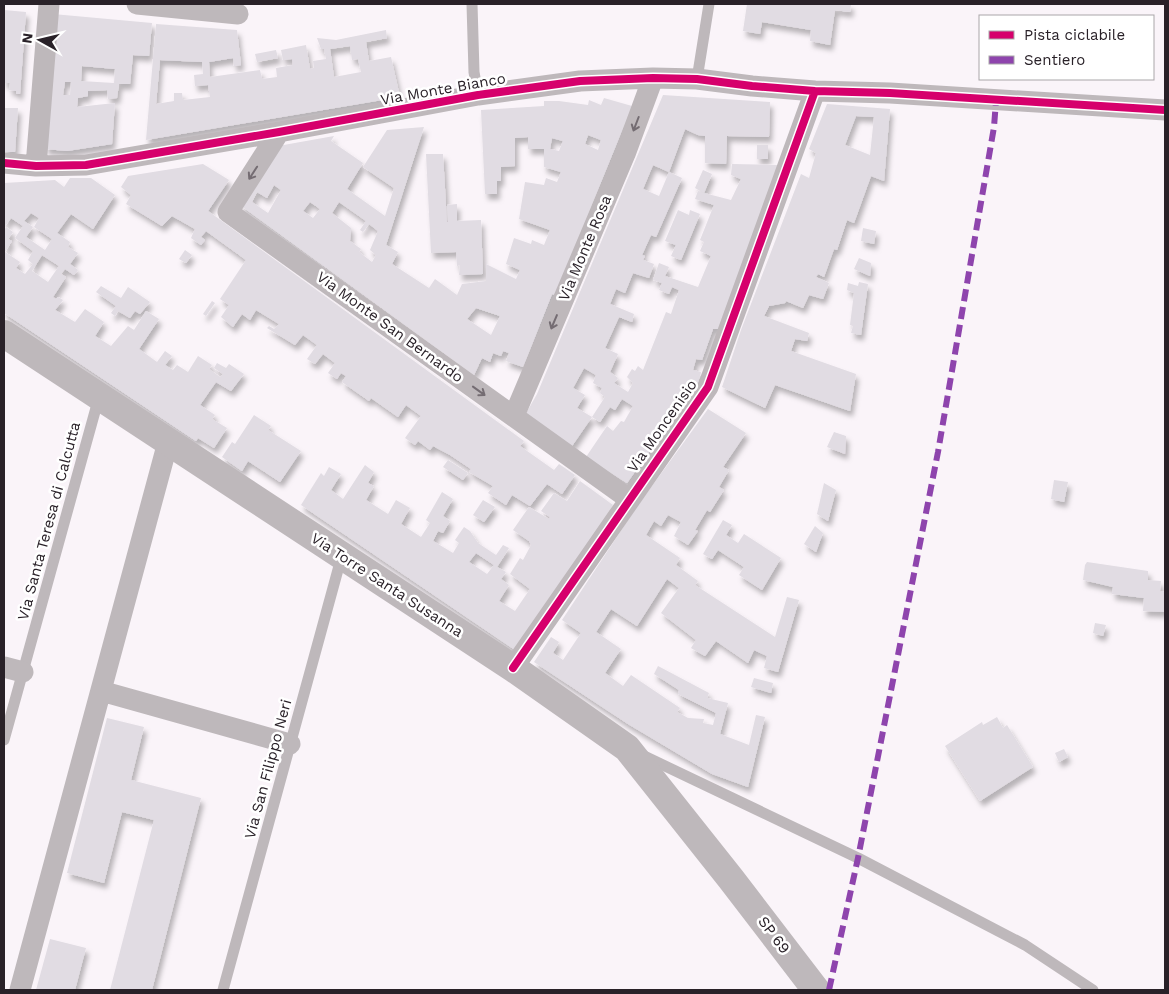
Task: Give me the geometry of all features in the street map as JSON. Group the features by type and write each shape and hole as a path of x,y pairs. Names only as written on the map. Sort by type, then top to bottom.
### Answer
{"main road":[{"name":"Via Torre Santa Susanna","path":"4,334 513,668 627,748 732,879"},
{"name":"SP 69","path":"732,879 816,990"}],"street":[{"path":"36,166 49,4"},
{"path":"136,4 238,14"},
{"name":"Via Monte Bianco","path":"4,163 36,166 86,165 478,95 580,81 653,78 697,79 815,91 890,93 1165,110"},
{"name":"Via Monte Rosa","path":"514,416 625,154 653,78"},
{"name":"Via Moncenisio","path":"513,668 708,387 815,91"},
{"name":"Via Monte San Bernardo","path":"279,132 228,212 629,499"},
{"path":"20,990 168,442"},
{"path":"101,691 290,744"}],"lane":[{"path":"472,4 474,72 478,95"},
{"path":"697,79 709,4"},
{"name":"Via Santa Teresa di Calcutta","path":"4,740 13,669 99,397"},
{"name":"Via San Filippo Neri","path":"223,990 342,555"},
{"path":"627,748 858,858 1025,944 1093,990"}],"building":[{"path":"747,4 851,4 850,12 835,10 830,45 810,41 811,30 762,22 760,34 743,31"},
{"path":"4,10 26,12 20,94 9,90 10,83 4,83"},
{"path":"53,14 152,23 149,56 133,55 130,84 119,84 117,98 108,99 107,90 88,91 88,96 78,98 77,107 115,103 112,144 67,151 45,149","holes":["82,66 115,69 114,83 81,81","65,82 71,82 70,95 63,95"]},
{"path":"156,24 237,30 241,65 234,66 233,58 209,62 210,77 260,70 262,79 277,77 276,68 293,65 292,59 283,60 281,50 306,45 310,69 314,68 313,61 326,59 324,49 321,49 317,38 336,40 386,30 387,38 366,42 369,61 391,57 400,97 146,140","holes":["350,46 352,60 358,59 361,72 334,77 330,49","160,60 202,62 203,74 194,75 195,86 208,85 210,97 183,100 182,93 174,93 174,101 156,104"]},
{"path":"276,50 278,58 257,62 255,54"},
{"path":"663,95 770,102 769,137 727,136 726,164 705,163 705,136 685,129 669,172 682,178 656,237 651,235 642,255 645,256 643,260 654,264 649,278 633,273 625,293 616,289 610,304 634,314 632,322 619,317 605,348 618,354 610,372 618,378 614,383 628,392 633,383 627,377 632,369 635,371 638,366 643,370 666,312 671,314 679,290 672,287 669,294 659,290 662,283 653,280 659,263 669,267 665,276 698,287 711,256 700,251 704,242 700,240 714,205 695,199 698,191 731,200 741,179 731,175 732,164 778,165 718,329 713,329 702,360 696,359 693,370 701,372 698,383 627,483 586,457 607,426 613,431 621,421 624,422 633,406 622,399 615,410 610,407 600,422 592,417 572,446 525,415 537,394","holes":["653,165 669,172 659,196 643,189","584,368 596,375 593,383 602,388 600,393 605,397 592,417 577,408 585,395 573,388"]},
{"path":"604,98 632,106 555,295 552,294 523,367 506,361 509,353 503,351 501,356 493,353 490,362 482,358 474,375 240,205 278,146 334,136 331,141 363,163 347,189 385,216 394,188 363,167 387,130 424,127 386,245 398,252 392,264 429,288 435,279 457,295 462,284 486,281 486,264 516,279 520,270 506,264 514,238 531,244 532,240 544,245 550,230 519,219 525,182 544,185 546,178 557,182 561,172 544,167 544,149 528,149 528,137 515,138 515,166 501,167 501,181 497,181 497,194 485,194 481,110 544,106 544,101 588,105 589,100 601,105","holes":["588,135 601,140 598,150 585,144","552,138 563,141 559,151 550,149","274,185 281,190 268,213 252,202 257,192 267,198","310,202 320,209 313,218 303,211","339,202 366,221 360,230 363,232 369,224 378,231 370,250 376,255 372,262 359,252 361,249 350,241 351,228 332,213","476,308 500,316 491,335 467,319"]},
{"path":"827,104 890,109 884,181 871,176 854,223 847,220 837,250 834,249 824,277 818,274 816,277 829,283 823,299 809,295 803,308 786,301 785,303 769,306 764,316 809,333 807,341 795,339 791,351 856,374 850,411 775,385 765,408 722,387 741,330 801,174 809,178 816,153 809,149","holes":["856,116 874,117 870,155 845,145"]},
{"path":"5,108 18,108 15,152 4,152"},
{"path":"757,145 768,145 768,159 757,159"},
{"path":"426,154 443,154 447,222 447,205 457,204 457,221 481,220 483,274 459,275 460,265 457,266 456,252 431,253"},
{"path":"203,164 229,180 208,211 524,441 520,446 554,470 559,464 575,475 562,494 547,484 530,506 512,495 506,505 488,493 493,486 469,472 471,469 450,455 433,446 430,450 418,441 415,445 405,438 421,416 406,405 398,417 371,398 369,401 342,382 346,376 341,373 337,379 328,373 335,363 323,354 315,364 307,359 317,345 303,335 295,345 267,328 269,326 274,329 279,324 256,310 250,320 242,314 233,327 221,317 229,305 220,299 246,260 206,231 201,237 205,240 201,245 191,238 195,229 172,216 162,226 126,204 131,195 121,187 128,176"},
{"path":"703,170 712,174 704,193 695,188"},
{"path":"70,178 91,178 115,195 93,229 71,214 57,233 70,242 68,247 78,253 70,264 78,270 74,275 65,269 61,274 66,277 53,297 63,300 55,310 75,322 85,309 104,322 95,336 111,346 128,326 134,330 146,311 159,319 139,349 157,362 165,351 172,356 165,365 173,370 177,365 188,372 198,356 212,365 209,369 220,377 223,374 214,368 217,363 226,368 229,364 244,374 231,391 216,382 200,405 215,415 212,419 227,428 214,448 198,438 196,441 4,313 4,231 6,227 13,232 8,239 12,241 5,252 20,262 16,268 25,274 33,264 28,260 33,251 15,238 23,226 11,218 6,225 4,224 4,183 55,180 64,187","holes":["31,213 39,218 34,227 52,239 45,250 26,237 33,227 24,221","42,255 59,266 48,282 32,271"]},
{"path":"678,210 689,215 690,210 700,214 681,260 671,256 676,245 665,241"},
{"path":"863,228 876,231 874,244 861,241"},
{"path":"185,250 192,255 186,263 179,259"},
{"path":"859,258 871,263 870,276 854,269"},
{"path":"859,282 868,284 861,335 851,333 853,326 850,325 854,293 847,290 848,283 858,286"},
{"path":"101,286 121,298 128,287 150,302 140,314 135,311 130,318 118,311 115,316 111,313 116,306 96,292"},
{"path":"212,301 215,303 206,316 203,314"},
{"path":"708,409 746,433 723,467 729,470 719,487 724,490 710,512 707,510 695,530 698,531 688,545 674,536 681,522 668,515 661,526 654,521 646,535 680,558 676,565 698,581 695,585 775,637 787,597 799,600 778,672 764,668 767,656 754,650 748,663 716,641 705,656 691,648 696,640 661,613 679,588 667,579 637,626 611,609 596,632 621,649 605,673 623,686 631,675 680,708 677,712 688,718 704,719 703,723 713,725 716,713 678,694 679,690 654,674 658,666 709,693 707,698 728,703 720,734 749,745 756,715 765,717 748,787 712,774 628,724 534,662 551,637 559,642 553,653 563,660 581,633 562,620 636,508"},
{"path":"254,415 271,426 268,430 301,451 280,482 248,461 242,471 222,457 232,442 235,444"},
{"path":"834,432 846,436 845,454 827,447"},
{"path":"448,460 468,473 463,480 443,467"},
{"path":"365,465 374,472 368,483 374,486 366,500 388,514 396,500 410,508 401,524 421,537 430,523 426,520 442,492 453,499 443,516 450,521 443,533 438,531 433,541 453,553 459,543 455,540 464,527 470,531 478,543 496,555 503,545 509,548 497,567 506,572 501,579 509,585 499,601 515,611 530,589 510,574 520,558 523,560 531,545 529,541 513,530 529,507 549,519 550,517 541,511 554,493 567,501 580,481 613,505 515,650 301,505 321,473 324,476 329,467 341,474 331,490 343,499","holes":["476,553 494,565 487,574 469,562"]},
{"path":"1054,480 1068,482 1064,502 1051,499"},
{"path":"824,483 836,490 828,521 817,514"},
{"path":"483,500 495,507 484,522 473,515"},
{"path":"723,520 732,525 726,535 738,543 744,534 781,558 762,590 739,575 744,567 718,550 712,559 703,554"},
{"path":"815,526 823,533 816,552 804,544"},
{"path":"1087,562 1148,571 1148,580 1161,581 1160,591 1165,592 1165,612 1143,611 1144,598 1112,594 1113,587 1083,580"},
{"path":"1095,623 1106,625 1103,636 1093,633"},
{"path":"754,678 773,683 771,693 751,687"},
{"path":"997,717 1003,728 1007,725 1033,767 980,801 945,746 982,722 983,725"},
{"path":"107,718 144,727 131,780 201,798 152,990 110,990 154,820 122,812 104,883 67,873"},
{"path":"1064,749 1068,757 1059,762 1055,753"},
{"path":"50,939 86,948 75,990 36,990"}],"marked path":[{"path":"829,990 858,858 938,452 994,127 996,101"}],"cycle path":[{"path":"4,163 36,166 86,165 478,95 580,81 653,78 697,79 815,91 890,93 1165,110"},
{"path":"513,668 708,387 815,91"}]}
